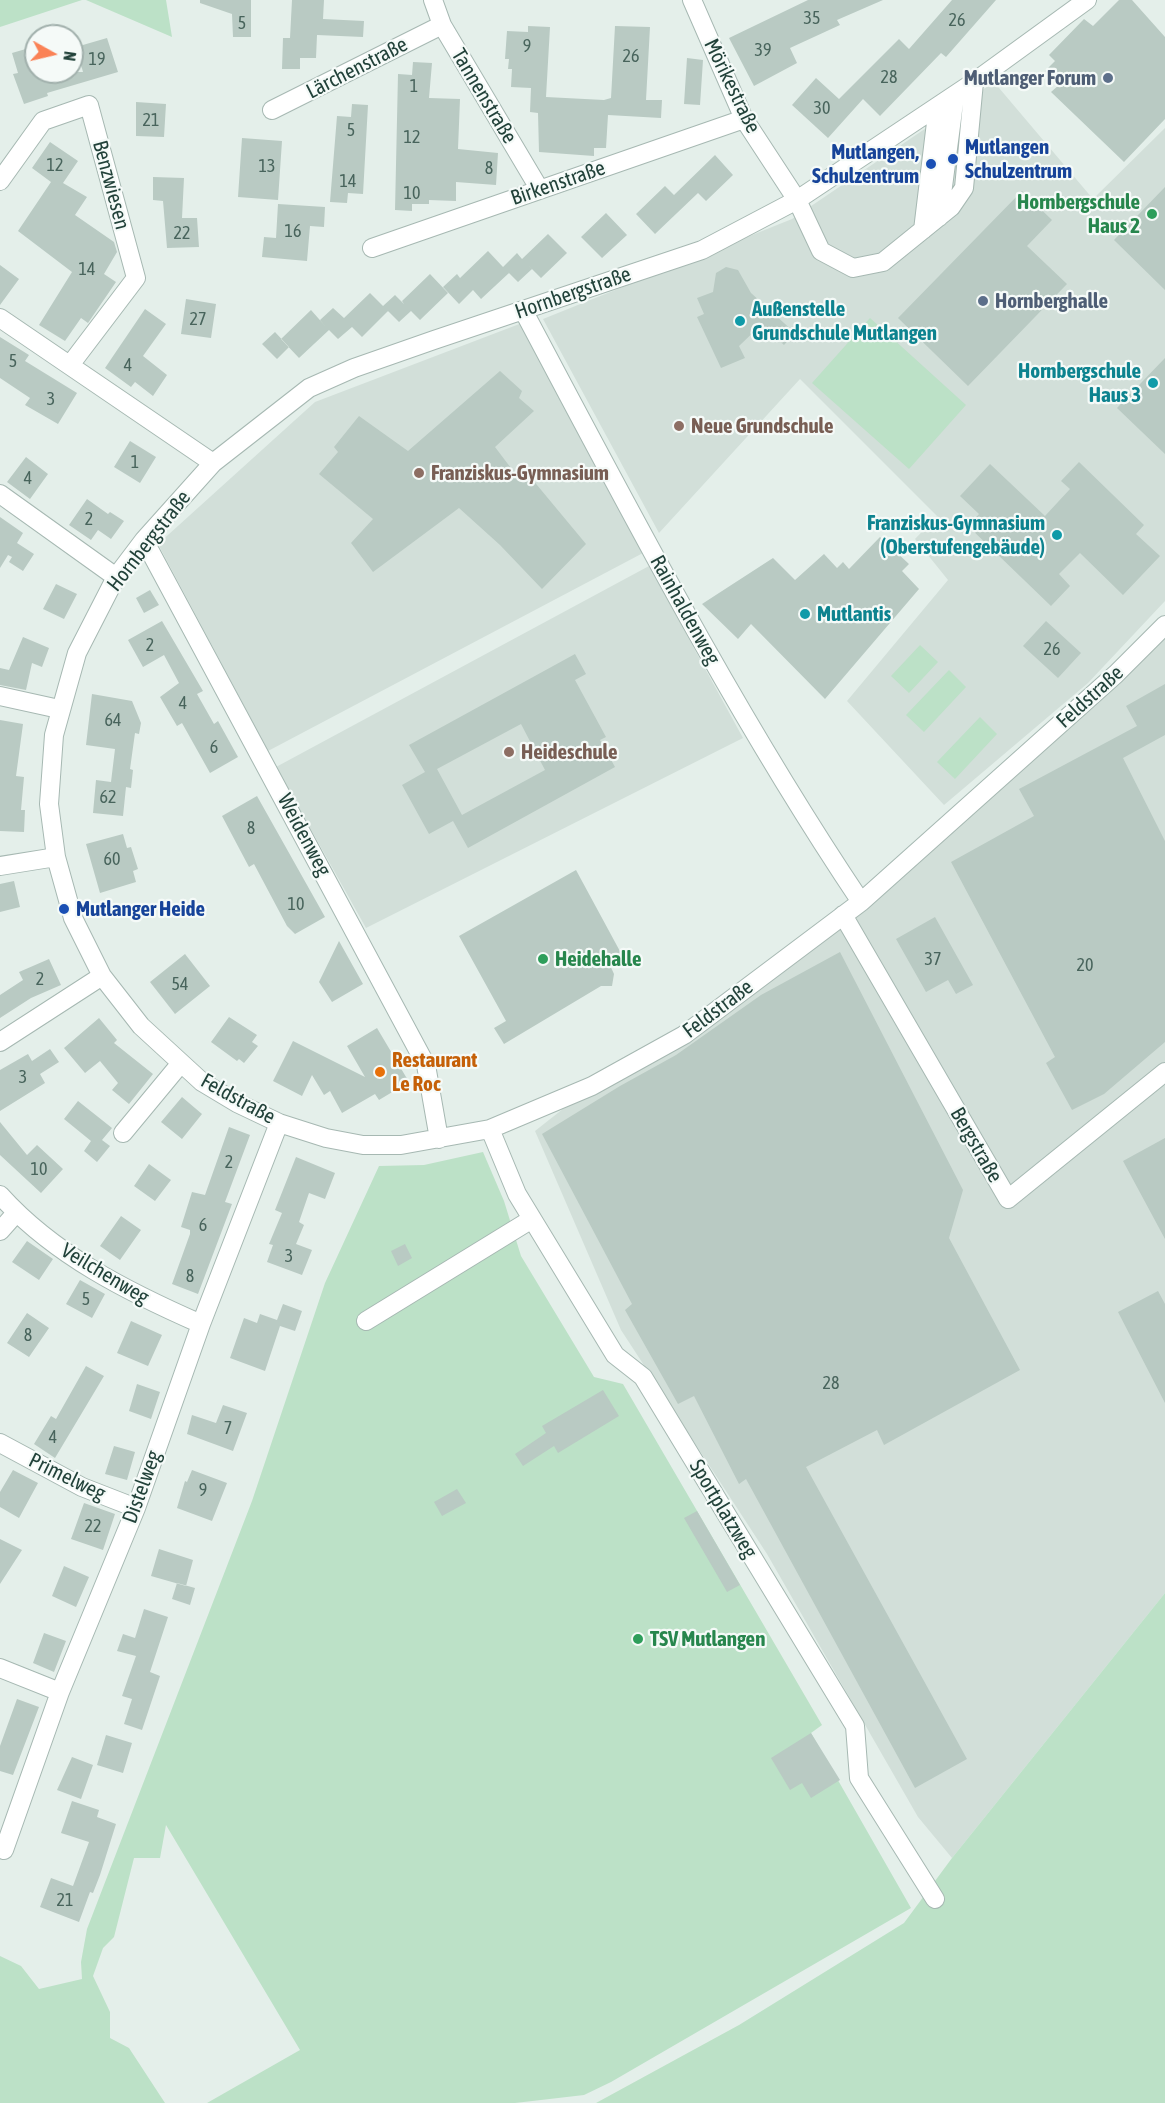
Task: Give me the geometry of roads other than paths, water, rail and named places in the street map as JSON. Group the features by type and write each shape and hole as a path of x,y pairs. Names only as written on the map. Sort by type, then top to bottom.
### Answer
{"street":[{"name":"Tannenstraße","path":"433,0 442,26 540,190"},
{"name":"Mörikestraße","path":"693,0 744,119 797,200 821,251 854,268 883,262 951,207 964,188 974,82"},
{"name":"Hornbergstraße","path":"95,614 116,577 144,540 213,463 309,388 354,368 702,250 797,200 974,82 1087,0"},
{"name":"Lärchenstraße","path":"272,110 442,26"},
{"path":"939,217 955,94"},
{"name":"Benzwiesen","path":"0,181 43,121 89,105 136,278 70,365"},
{"path":"923,230 938,106"},
{"name":"Birkenstraße","path":"372,248 744,119"},
{"name":"Rainhaldenweg","path":"524,310 647,544 760,745 861,902"},
{"path":"0,318 213,463"},
{"path":"0,494 116,577"},
{"name":"Weidenweg","path":"144,540 426,1065 439,1139"},
{"name":"Feldstraße","path":"95,614 77,653 59,709 49,779 56,857 73,918 102,976 141,1026 202,1082 237,1103 279,1123 326,1138 363,1145 401,1145 490,1129 592,1086 684,1035 861,902 1116,674 1165,625"},
{"path":"0,696 59,709"},
{"path":"0,866 56,857"},
{"name":"Bergstraße","path":"843,915 1008,1199 1165,1072"},
{"path":"0,1042 102,976"},
{"name":"Feldstraße","path":"123,1134 180,1063"},
{"name":"Distelweg","path":"4,1850 60,1692 136,1508 201,1324 279,1123"},
{"name":"Sportplatzweg","path":"490,1129 518,1194 615,1355 643,1377 855,1726 859,1778 935,1899"},
{"name":"Veilchenweg","path":"0,1195 16,1213 53,1243 134,1295 201,1324"},
{"path":"0,1231 16,1213"},
{"path":"366,1321 532,1219"},
{"name":"Primelweg","path":"0,1443 82,1487 136,1508"},
{"path":"0,1668 60,1692"}],"place":[{"name":"Mutlanger Forum","path":"1108,78"},
{"name":"Mutlangen Schulzentrum","path":"953,159"},
{"name":"Mutlangen, Schulzentrum","path":"931,164"},
{"name":"Hornbergschule Haus 2","path":"1152,214"},
{"name":"Hornberghalle","path":"983,301"},
{"name":"Außenstelle Grundschule Mutlangen","path":"740,321"},
{"name":"Hornbergschule Haus 3","path":"1153,383"},
{"name":"Neue Grundschule","path":"679,426"},
{"name":"Franziskus-Gymnasium","path":"419,473"},
{"name":"Franziskus-Gymnasium (Oberstufengebäude)","path":"1057,535"},
{"name":"Mutlantis","path":"805,614"},
{"name":"Heideschule","path":"509,752"},
{"name":"Mutlanger Heide","path":"64,909"},
{"name":"Heidehalle","path":"543,959"},
{"name":"Restaurant Le Roc","path":"380,1072"},
{"name":"TSV Mutlangen","path":"638,1639"}]}
